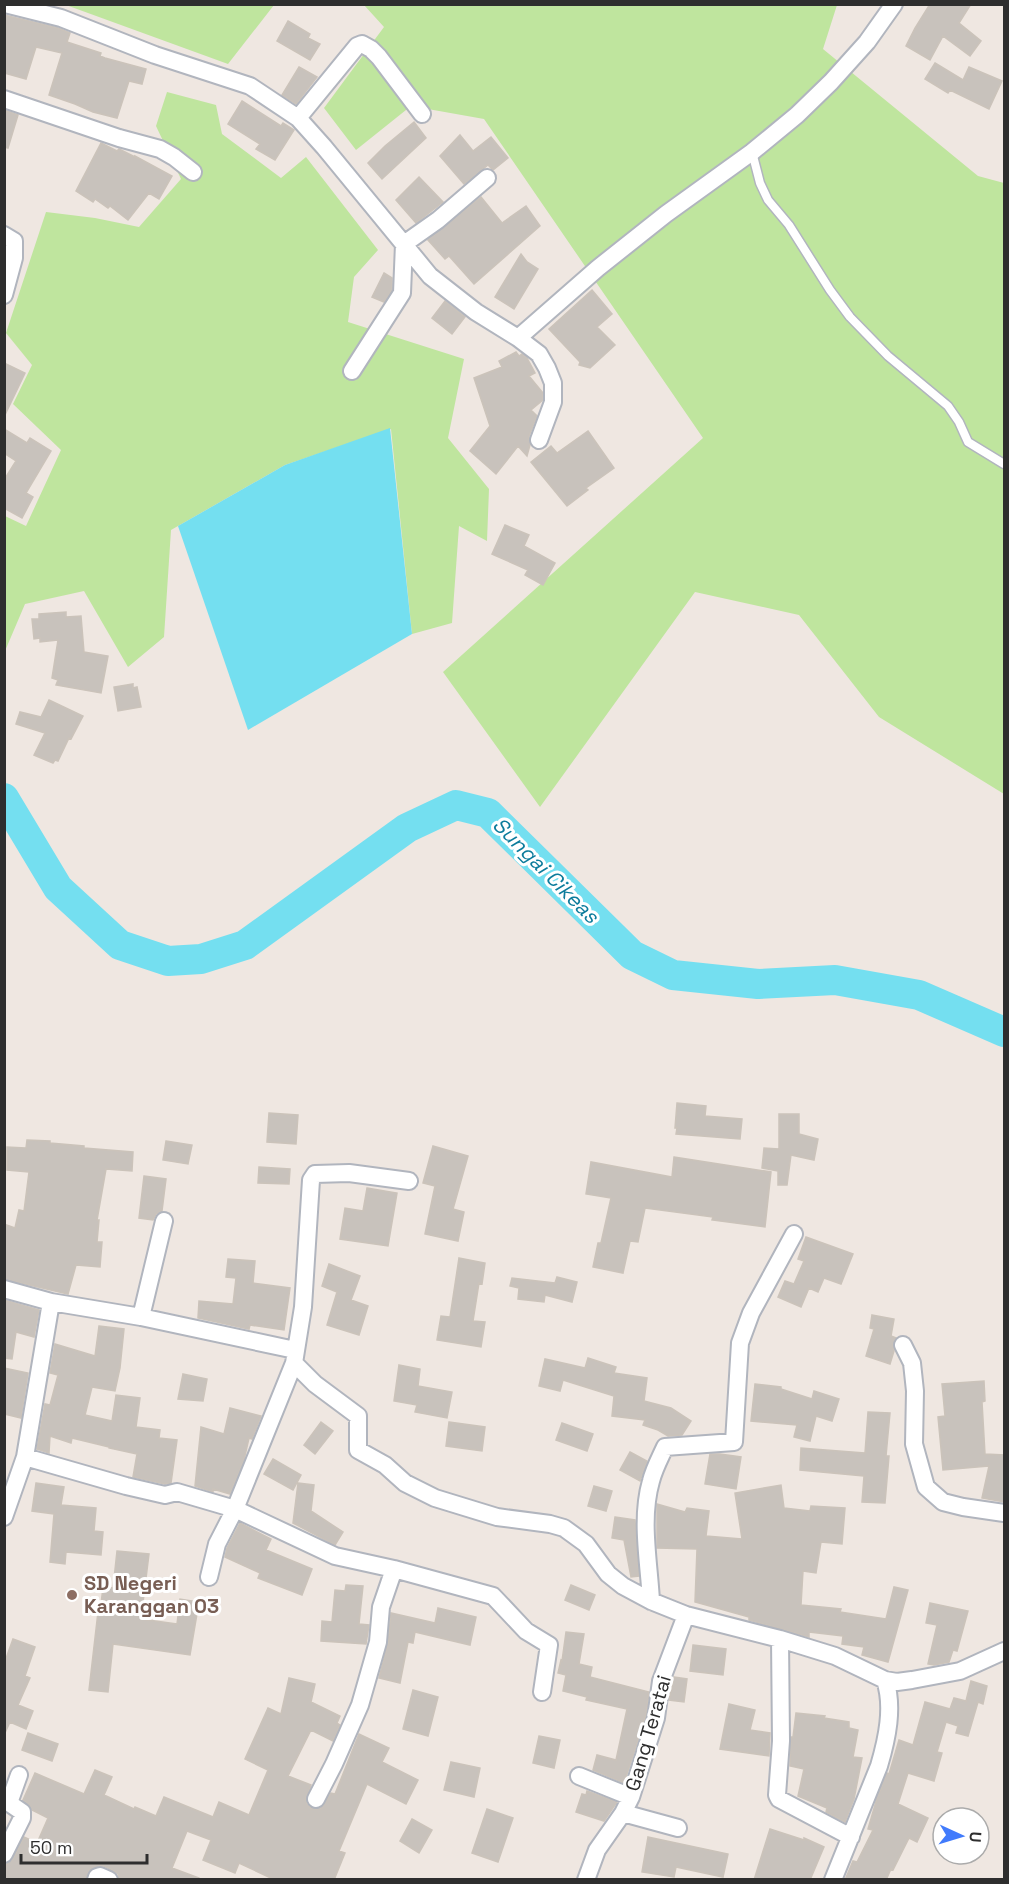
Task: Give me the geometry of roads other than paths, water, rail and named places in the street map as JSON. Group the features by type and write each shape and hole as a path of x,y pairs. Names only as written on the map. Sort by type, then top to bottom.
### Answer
{"street":[{"path":"5,4 61,18 155,55 250,86 298,118 430,276 476,312 539,354 552,383 553,402 539,440"},
{"path":"518,338 598,268 666,214 752,153 797,115 867,42 894,4"},
{"path":"298,118 357,46 362,44 371,48 379,57 422,114"},
{"path":"4,99 119,138 160,149 193,172"},
{"path":"404,244 438,220 487,178"},
{"path":"4,235 14,241 14,258 4,295"},
{"path":"352,371 402,293 404,244"},
{"path":"209,1577 217,1544 235,1509 294,1357 303,1307 312,1176 318,1173 349,1173 409,1181"},
{"path":"141,1317 164,1221"},
{"path":"651,1601 646,1515 648,1494 657,1464 665,1447 734,1442 741,1343 752,1313 794,1234"},
{"path":"4,1289 51,1302 141,1317 294,1357 315,1384 358,1416 358,1450 385,1465 405,1483 435,1498 478,1512 559,1526 586,1544 608,1574 622,1586 686,1615 836,1656 885,1680 897,1682 960,1671 1005,1651"},
{"path":"4,1517 25,1457 51,1302"},
{"path":"903,1345 912,1363 915,1390 914,1444 926,1487 943,1502 963,1508 1005,1513"},
{"path":"25,1457 126,1486 166,1495 177,1492 235,1509 335,1556 394,1569 494,1597 526,1631 549,1645 542,1692"},
{"path":"316,1799 357,1713 378,1642 381,1607 394,1569"},
{"name":"Gang Teratai","path":"586,1880 597,1850 623,1813 631,1797 656,1718 661,1681 686,1615"},
{"path":"780,1639 781,1741 777,1795 779,1799 851,1838"},
{"path":"833,1880 879,1766 887,1736 889,1692 885,1680"},
{"path":"4,1854 22,1818 21,1812 9,1803 19,1775"},
{"path":"579,1776 631,1797"},
{"path":"623,1813 678,1828"},
{"path":"96,1880 100,1876 109,1880"}],"lane":[{"path":"752,153 760,183 768,200 789,225 850,317 888,356 948,406 959,422 968,442 1005,464"}],"water":[{"path":"390,428 412,634 248,730 178,526 285,465"}],"waterway":[{"name":"Sungai Cikeas","path":"4,798 58,888 120,945 168,961 201,959 245,945 407,828 456,805 488,813 632,955 673,975 758,984 835,980 919,995 1004,1032"}],"place":[{"name":"SD Negeri Karanggan 03","path":"72,1595"}]}
